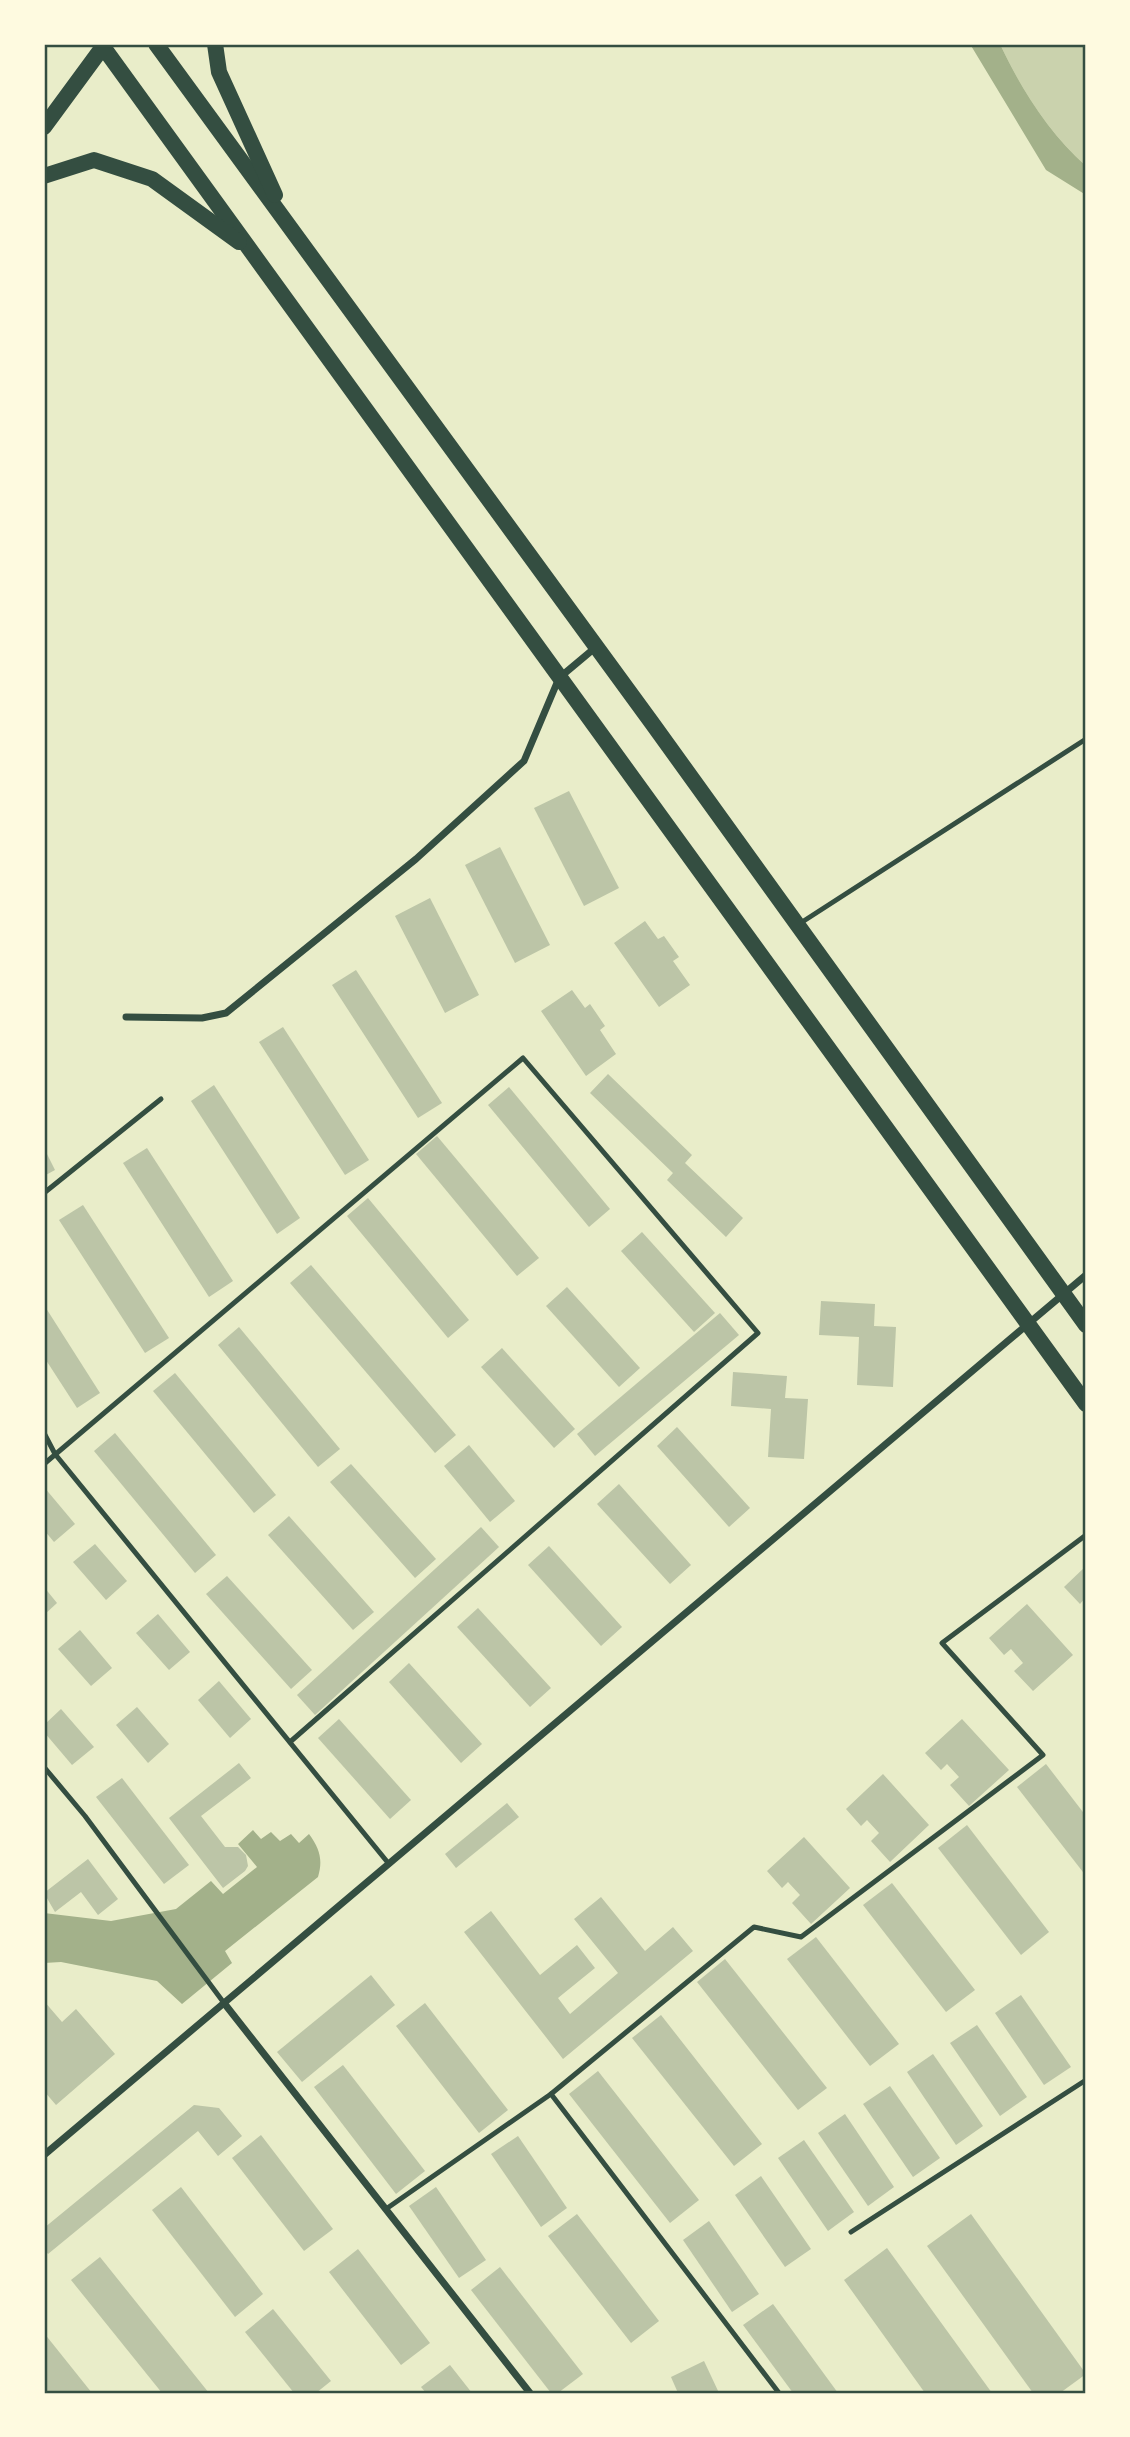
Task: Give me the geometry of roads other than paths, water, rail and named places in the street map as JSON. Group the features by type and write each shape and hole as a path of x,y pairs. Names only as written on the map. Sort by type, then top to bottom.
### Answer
{"main road":[{"path":"156,44 1086,1325"},
{"path":"215,44 219,72 289,226"},
{"path":"44,127 103,45 1086,1404"},
{"path":"44,176 94,160 152,179 252,252"}],"street":[{"path":"126,1017 202,1018 226,1013 416,859 524,761 559,678 596,647"},
{"path":"44,2155 1086,1275"},
{"path":"224,2003 530,2393"}],"lane":[{"path":"797,925 1086,739"},
{"path":"44,1464 523,1058 758,1333 290,1742"},
{"path":"44,1193 161,1099"},
{"path":"44,1433 55,1454 389,1864"},
{"path":"386,2210 551,2094 754,1927 801,1937 1043,1755 942,1643 1086,1535"},
{"path":"44,1767 85,1816 224,2003"},
{"path":"851,2232 1086,2080"},
{"path":"551,2094 779,2393"}]}
